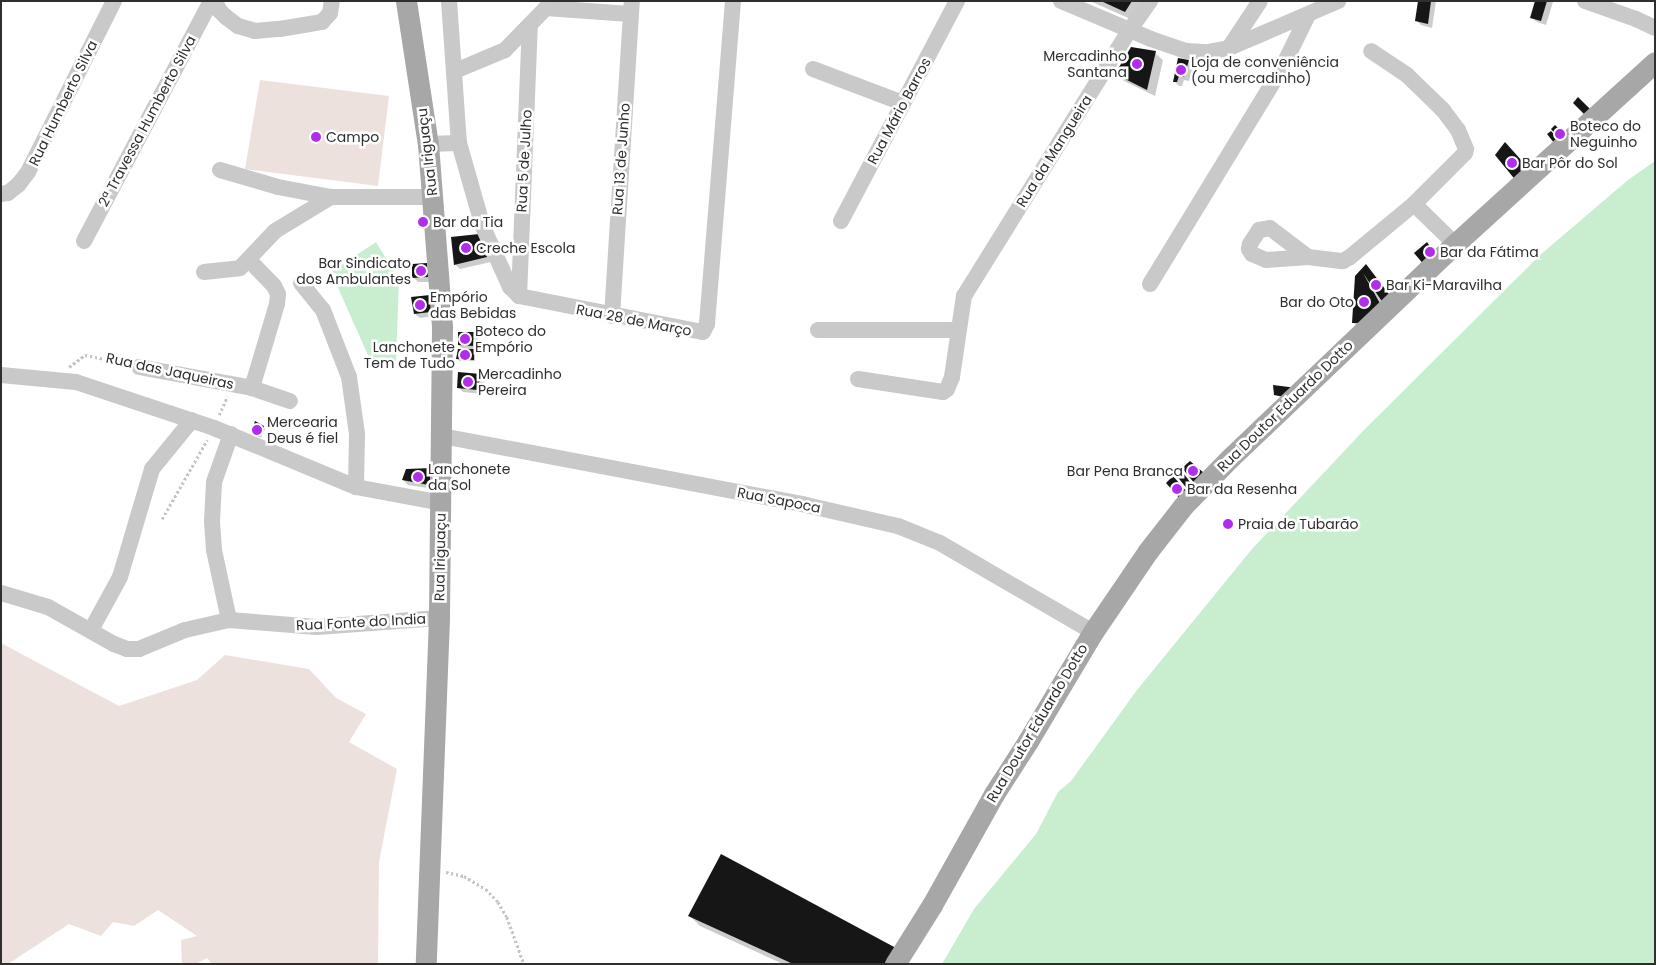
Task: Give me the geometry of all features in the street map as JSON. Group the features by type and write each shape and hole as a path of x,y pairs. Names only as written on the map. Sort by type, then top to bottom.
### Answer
{"main road":[{"name":"Rua Iriguaçu","path":"406,1 428,144 442,326 442,503 426,964"},
{"name":"Rua Doutor Eduardo Dotto","path":"895,964 932,905 994,794 1093,632 1148,551 1184,505 1229,459 1455,244 1655,62"}],"street":[{"name":"Rua Humberto Silva","path":"1,194 8,193 18,185 28,172 114,1"},
{"name":"2ª Travessa Humberto Silva","path":"84,241 210,1"},
{"path":"215,1 226,17 238,26 255,31 322,22 330,13 332,1"},
{"path":"449,1 459,143 483,227 510,287 518,296"},
{"name":"Rua 28 de Março","path":"518,296 700,333 705,330 733,1"},
{"name":"Rua Mário Barros","path":"841,220 957,1"},
{"path":"1060,1 1129,31 1186,51 1208,52 1229,48 1308,16 1338,1"},
{"name":"Rua da Mangueira","path":"958,330 961,303 1129,31 1150,1"},
{"path":"1229,48 1260,1"},
{"path":"1585,1 1636,19 1655,28"},
{"path":"455,71 499,54 530,25 547,5 631,8"},
{"name":"Rua 13 de Junho","path":"612,316 631,8"},
{"path":"1150,284 1282,68 1308,16"},
{"name":"Rua 5 de Julho","path":"518,296 530,25"},
{"path":"1308,257 1343,261 1350,257 1414,204 1464,153 1465,142 1443,110 1406,76 1371,51"},
{"path":"813,69 903,103"},
{"path":"428,144 459,143"},
{"path":"220,170 278,187 331,197 433,197"},
{"path":"204,272 240,268 275,231 331,197"},
{"path":"1414,204 1455,244"},
{"path":"249,260 274,286 278,294 277,304 252,388"},
{"path":"301,283 323,310 349,376 357,434 356,487"},
{"path":"818,330 958,330 952,377 950,384 942,392 858,379"},
{"name":"Rua das Jaqueiras","path":"139,367 252,388 290,402"},
{"path":"1,375 76,382 231,434 356,487 442,503"},
{"path":"92,630 120,577 152,469 192,420"},
{"path":"229,620 215,558 212,521 214,482 231,434"},
{"name":"Rua Sapoca","path":"442,436 806,505 898,526 940,543 1093,632"},
{"name":"Rua Fonte do India","path":"1,593 48,607 114,644 127,649 139,649 185,630 229,620 317,627 439,618"}],"path":[{"name":"Rua das Jaqueiras","path":"56,379 85,355 139,367"},
{"path":"162,519 214,428 233,384"},
{"path":"430,868 464,876 486,889 507,917 524,964"}],"shaded area":[{"path":"260,80 389,96 378,186 245,169"},
{"path":"1655,161 1655,964 942,964 974,909 1036,834 1058,792 1071,781 1137,690 1252,549 1364,430 1540,255 1628,180"},
{"path":"376,242 399,279 396,361 371,362 331,272"},
{"path":"1,643 119,706 197,680 225,655 309,669 336,698 366,714 349,742 397,769 379,862 378,964 212,964 207,958 196,964 182,964 181,940 197,936 158,910 134,926 113,922 101,936 69,924 8,964 1,964"}],"building":[{"path":"1101,1 1132,1 1125,12"},
{"path":"1418,1 1431,1 1428,24 1415,21"},
{"path":"1535,1 1547,1 1541,21 1530,18"},
{"path":"1131,47 1156,51 1147,90 1115,74"},
{"path":"1178,58 1189,60 1184,77 1179,76 1177,82 1173,82"},
{"path":"1578,97 1593,112 1587,117 1573,103"},
{"path":"1555,125 1569,139 1564,144 1551,129"},
{"path":"1551,131 1563,144 1558,148 1547,134"},
{"path":"1505,142 1530,170 1517,182 1495,155"},
{"path":"479,234 487,257 454,265 451,237"},
{"path":"1427,242 1436,256 1425,266 1414,253"},
{"path":"427,263 428,277 412,278 412,264"},
{"path":"1366,264 1392,298 1385,306 1363,273 1382,307 1367,323 1352,323 1355,276"},
{"path":"430,295 431,312 414,314 411,297"},
{"path":"458,332 474,332 473,346 458,345"},
{"path":"458,349 474,349 474,360 456,359"},
{"path":"458,372 481,374 478,390 457,388"},
{"path":"1273,385 1297,388 1289,398 1274,395"},
{"path":"255,421 264,426 259,437 251,433"},
{"path":"1190,461 1204,473 1195,484 1182,468"},
{"path":"432,468 429,485 402,480 406,469"},
{"path":"1181,470 1193,486 1188,490 1176,475"},
{"path":"1173,476 1187,492 1180,499 1166,483"},
{"path":"721,854 896,948 886,964 793,964 688,916"}],"place":[{"name":"Mercadinho Santana","path":"1137,64"},
{"name":"Loja de conveniência (ou mercadinho)","path":"1181,70"},
{"name":"Boteco do Neguinho","path":"1560,134"},
{"name":"Campo","path":"316,137"},
{"name":"Bar Pôr do Sol","path":"1512,163"},
{"name":"Bar da Tia","path":"423,222"},
{"name":"Creche Escola","path":"466,248"},
{"name":"Bar da Fátima","path":"1430,252"},
{"name":"Bar Sindicato dos Ambulantes","path":"421,271"},
{"name":"Bar Ki-Maravilha","path":"1376,285"},
{"name":"Bar do Oto","path":"1364,302"},
{"name":"Empório das Bebidas","path":"420,305"},
{"name":"Boteco do Empório","path":"465,339"},
{"name":"Lanchonete Tem de Tudo","path":"465,355"},
{"name":"Mercadinho Pereira","path":"468,382"},
{"name":"Mercearia Deus é fiel","path":"257,430"},
{"name":"Bar Pena Branca","path":"1193,471"},
{"name":"Lanchonete da Sol","path":"418,477"},
{"name":"Bar da Resenha","path":"1177,489"},
{"name":"Praia de Tubarão","path":"1228,524"}]}
